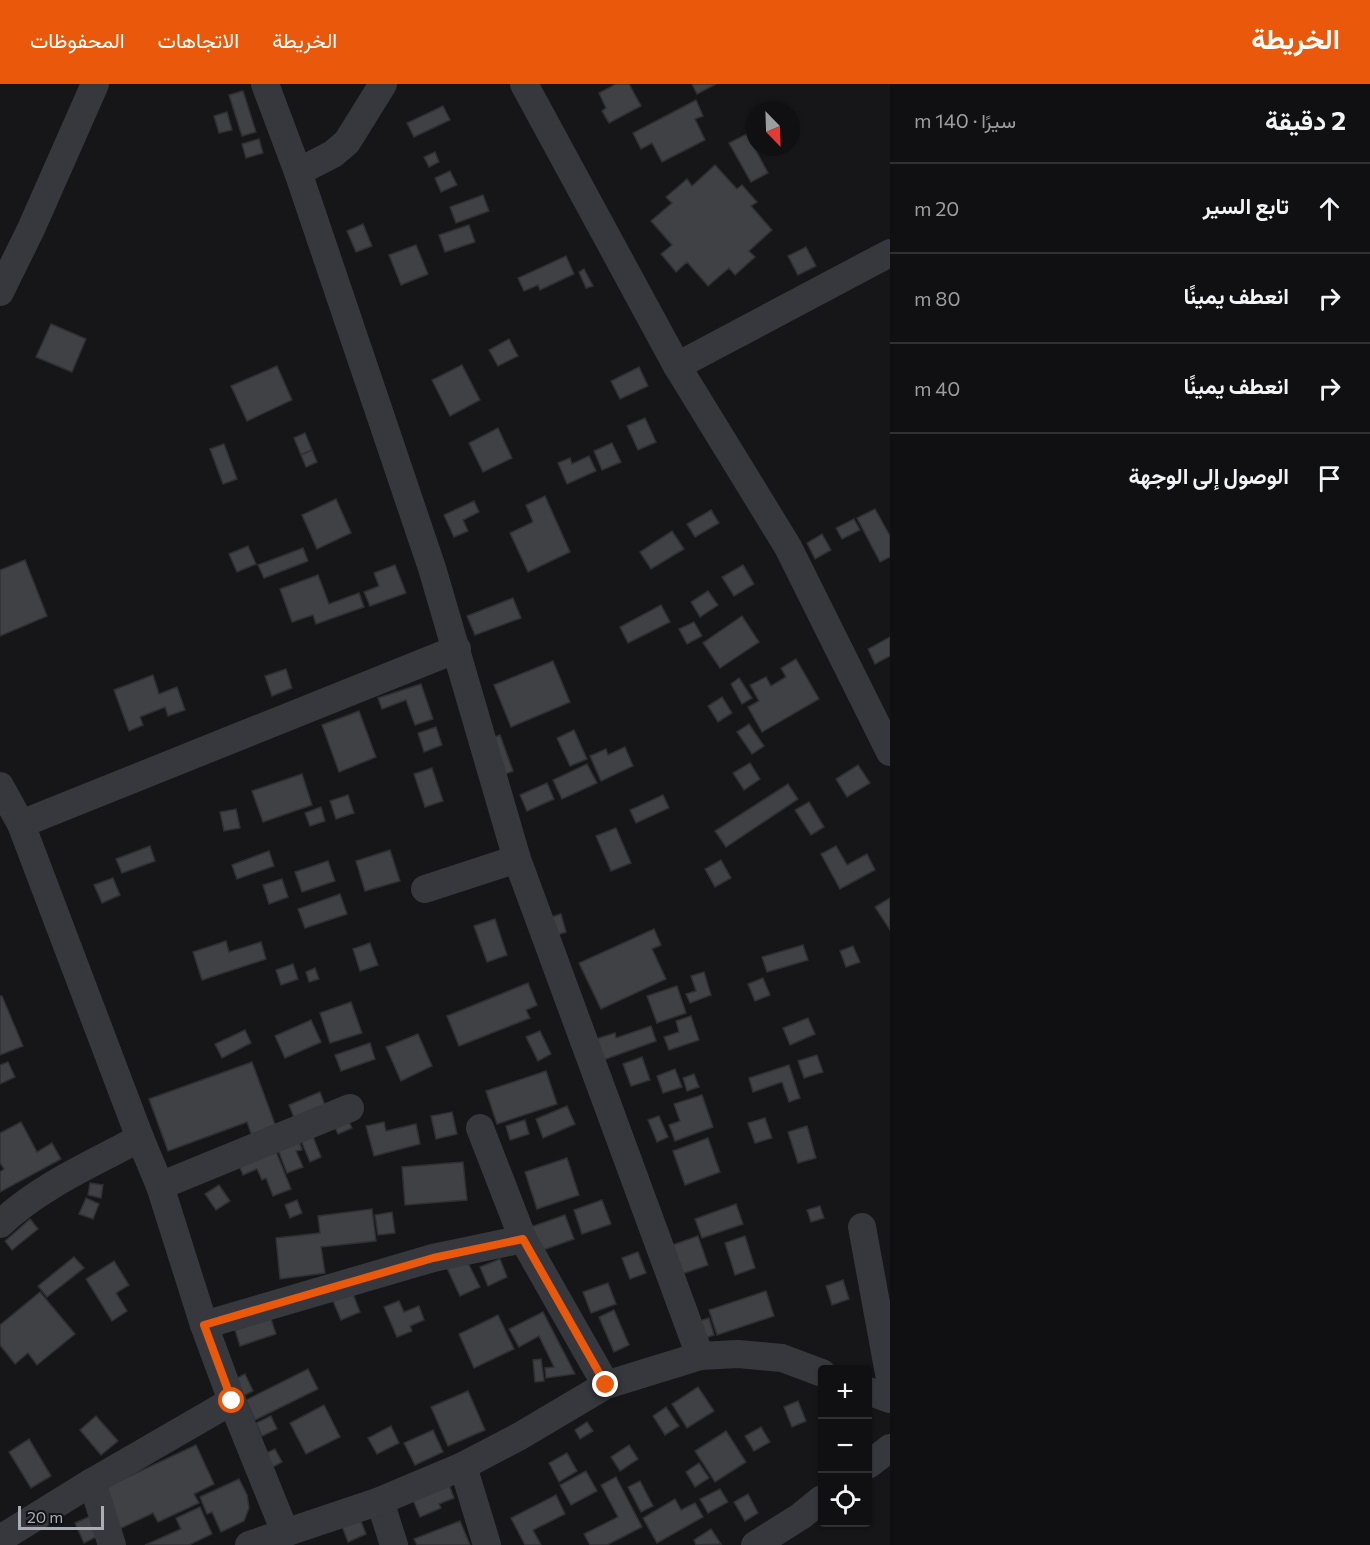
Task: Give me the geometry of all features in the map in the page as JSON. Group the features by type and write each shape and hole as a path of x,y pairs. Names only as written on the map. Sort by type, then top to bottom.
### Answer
{"street":[{"path":"0,292 31,229 95,84"},
{"path":"265,84 298,171 432,568 517,859 700,1356"},
{"path":"298,171 333,154 347,142 383,84"},
{"path":"524,84 677,366 788,547 890,752"},
{"path":"677,366 890,253"},
{"path":"21,824 457,650"},
{"path":"0,786 21,824 160,1186 204,1325 285,1532"},
{"path":"425,889 517,859"},
{"path":"160,1186 350,1108"},
{"path":"480,1128 523,1239 606,1385"},
{"path":"0,1224 16,1208 45,1188 140,1138"},
{"path":"862,1227 890,1379"},
{"path":"204,1325 433,1258 523,1239"},
{"path":"249,1545 380,1501 463,1466 520,1436 606,1385 700,1356 738,1354 782,1358 818,1372"},
{"path":"872,1392 890,1399"},
{"path":"0,1539 92,1482 232,1401"},
{"path":"872,1461 890,1448"},
{"path":"463,1466 487,1545"},
{"path":"92,1482 112,1545"},
{"path":"380,1501 394,1545"},
{"path":"754,1545 801,1516 818,1502"}],"building":[{"path":"616,84 629,84 641,106 609,123 602,111 606,108 599,93"},
{"path":"692,84 716,84 697,94"},
{"path":"243,91 256,132 242,136 229,95"},
{"path":"696,100 703,116 695,119 705,140 662,162 652,143 641,149 633,133"},
{"path":"443,106 450,120 414,137 407,123"},
{"path":"227,112 232,130 219,133 214,116"},
{"path":"746,134 746,156 759,156 768,173 751,182 729,143"},
{"path":"259,139 263,153 246,158 242,144"},
{"path":"435,152 439,162 429,167 424,157"},
{"path":"715,165 737,189 742,185 757,202 751,206 772,230 749,251 755,257 735,275 729,268 708,286 687,262 676,272 661,254 672,245 651,221 672,203 666,197 687,179 692,186"},
{"path":"450,171 457,185 441,192 435,178"},
{"path":"483,195 489,211 456,223 450,207"},
{"path":"363,224 372,246 356,252 347,231"},
{"path":"469,225 475,242 445,252 439,235"},
{"path":"416,245 428,274 401,285 389,255"},
{"path":"806,247 816,266 798,275 788,256"},
{"path":"566,256 574,274 540,290 538,285 524,291 518,278"},
{"path":"584,269 593,286 586,288 579,272"},
{"path":"51,324 86,339 72,372 36,357"},
{"path":"509,339 518,356 498,366 489,350"},
{"path":"462,365 480,400 450,416 432,380"},
{"path":"277,366 292,400 247,421 231,386"},
{"path":"639,367 648,386 620,399 611,381"},
{"path":"645,418 656,442 638,450 627,426"},
{"path":"498,428 512,458 483,472 469,443"},
{"path":"305,433 312,450 301,455 294,438"},
{"path":"612,443 621,462 602,470 594,451"},
{"path":"224,444 237,479 223,484 210,449"},
{"path":"312,450 317,462 306,467 301,455"},
{"path":"589,456 596,471 567,484 558,463 570,458 572,464"},
{"path":"545,496 570,552 528,572 510,533 533,522 526,505"},
{"path":"336,499 351,533 317,549 302,515"},
{"path":"474,501 479,512 463,520 468,531 454,537 444,515"},
{"path":"875,509 890,536 890,557 880,562 857,518"},
{"path":"711,510 719,523 695,537 687,524"},
{"path":"854,519 860,530 842,539 836,528"},
{"path":"672,531 684,549 651,569 640,552"},
{"path":"822,534 831,550 815,559 807,543"},
{"path":"248,546 256,564 237,572 229,554"},
{"path":"303,548 308,561 264,578 258,565"},
{"path":"25,560 47,616 0,636 0,570"},
{"path":"395,565 406,593 370,606 364,592 379,586 374,573"},
{"path":"743,565 754,584 734,596 722,577"},
{"path":"318,575 329,604 359,593 364,607 316,624 313,615 292,622 280,589"},
{"path":"708,591 718,605 700,617 691,602"},
{"path":"513,598 521,618 475,635 467,616"},
{"path":"661,605 670,622 628,643 620,627"},
{"path":"742,616 759,642 720,668 703,643"},
{"path":"694,622 702,636 687,644 679,629"},
{"path":"890,637 890,656 875,664 868,649"},
{"path":"796,659 819,699 762,732 748,707 759,701 750,685 766,677 771,686 786,677 781,668"},
{"path":"553,661 570,702 511,727 494,685"},
{"path":"286,669 292,688 272,696 265,676"},
{"path":"153,675 159,694 177,687 185,710 168,716 165,707 140,717 143,725 129,731 114,690"},
{"path":"739,678 752,698 742,704 731,684"},
{"path":"421,684 433,719 415,725 406,700 382,709 378,698"},
{"path":"722,697 732,713 718,722 708,706"},
{"path":"359,711 376,757 339,772 322,725"},
{"path":"749,724 764,746 752,754 737,732"},
{"path":"436,727 442,745 424,752 418,733"},
{"path":"574,730 587,759 570,766 557,738"},
{"path":"500,735 513,771 498,777 485,741"},
{"path":"625,747 633,766 601,781 590,756 606,749 608,755"},
{"path":"750,763 760,779 744,790 733,773"},
{"path":"587,764 597,783 562,799 553,780"},
{"path":"858,765 870,783 847,797 836,779"},
{"path":"432,768 443,801 425,807 414,774"},
{"path":"302,774 312,805 263,822 252,791"},
{"path":"547,783 554,799 527,811 520,795"},
{"path":"788,784 798,799 726,847 715,831"},
{"path":"348,795 354,813 336,819 330,801"},
{"path":"663,795 669,808 636,823 630,810"},
{"path":"809,802 824,827 811,835 795,810"},
{"path":"321,807 325,821 310,826 305,813"},
{"path":"236,809 240,828 224,831 220,812"},
{"path":"616,828 631,863 611,871 596,836"},
{"path":"150,846 155,861 122,873 116,859"},
{"path":"836,846 847,865 867,854 875,870 840,889 821,854"},
{"path":"390,850 400,881 365,891 356,861"},
{"path":"269,851 274,866 237,879 232,865"},
{"path":"721,860 731,878 715,887 705,869"},
{"path":"328,861 335,881 302,892 295,872"},
{"path":"113,878 120,895 102,903 94,885"},
{"path":"282,879 288,897 269,904 263,885"},
{"path":"340,894 347,914 305,928 298,909"},
{"path":"890,898 890,930 875,907"},
{"path":"561,914 566,932 554,936 548,918"},
{"path":"495,919 507,955 487,962 474,926"},
{"path":"654,929 661,945 652,949 666,979 601,1009 579,963"},
{"path":"226,941 229,952 261,942 266,959 202,980 193,952"},
{"path":"370,943 378,965 360,971 353,949"},
{"path":"803,945 808,960 767,972 762,957"},
{"path":"853,946 860,962 846,967 840,951"},
{"path":"293,964 298,979 281,985 276,970"},
{"path":"315,968 319,979 309,982 306,972"},
{"path":"704,972 711,995 690,1003 686,994 696,991 691,976"},
{"path":"763,978 770,995 755,1001 748,984"},
{"path":"528,983 537,1005 526,1010 530,1018 459,1046 447,1016"},
{"path":"677,986 686,1013 657,1023 647,996"},
{"path":"0,996 2,996 23,1046 0,1055"},
{"path":"351,1002 362,1033 330,1043 320,1013"},
{"path":"691,1016 699,1040 669,1050 664,1037 679,1032 676,1021"},
{"path":"808,1018 815,1034 790,1045 783,1028"},
{"path":"311,1020 321,1042 285,1058 275,1036"},
{"path":"651,1026 656,1041 603,1060 596,1039 615,1033 616,1038"},
{"path":"245,1030 251,1043 222,1058 215,1044"},
{"path":"540,1031 551,1054 538,1061 526,1037"},
{"path":"418,1034 432,1066 401,1081 386,1047"},
{"path":"370,1043 375,1059 341,1071 335,1055"},
{"path":"817,1055 823,1072 804,1078 798,1061"},
{"path":"642,1057 650,1080 631,1086 623,1064"},
{"path":"8,1062 15,1077 0,1084 0,1065"},
{"path":"252,1062 276,1127 252,1136 247,1122 168,1151 149,1099"},
{"path":"789,1065 800,1098 789,1102 782,1082 753,1092 749,1078"},
{"path":"675,1069 682,1087 663,1093 657,1076"},
{"path":"546,1071 557,1104 497,1124 486,1091"},
{"path":"694,1074 699,1087 687,1091 683,1078"},
{"path":"320,1092 326,1108 295,1120 289,1105"},
{"path":"702,1095 713,1127 675,1141 669,1125 680,1121 674,1104"},
{"path":"567,1106 575,1124 543,1138 536,1119"},
{"path":"452,1112 457,1134 436,1139 431,1116"},
{"path":"659,1116 668,1137 657,1142 648,1120"},
{"path":"347,1117 352,1128 338,1134 333,1123"},
{"path":"765,1118 772,1138 755,1143 748,1123"},
{"path":"525,1120 529,1134 510,1140 506,1126"},
{"path":"21,1122 37,1152 52,1143 61,1159 0,1192 0,1172 4,1169 0,1163 0,1133"},
{"path":"384,1122 386,1131 416,1124 420,1144 374,1156 366,1126"},
{"path":"807,1126 816,1158 798,1163 788,1132"},
{"path":"312,1134 321,1157 310,1162 300,1138"},
{"path":"298,1138 302,1150 296,1151 303,1167 287,1173 277,1147"},
{"path":"708,1138 720,1172 685,1185 673,1151"},
{"path":"275,1149 291,1189 273,1196 266,1178 262,1180 257,1169 243,1175 238,1163"},
{"path":"567,1158 579,1195 537,1209 525,1172"},
{"path":"463,1162 467,1200 405,1205 402,1167"},
{"path":"90,1183 103,1185 101,1198 88,1195"},
{"path":"219,1185 230,1201 216,1210 205,1194"},
{"path":"86,1198 99,1204 93,1219 79,1214"},
{"path":"297,1200 302,1213 290,1218 285,1205"},
{"path":"602,1200 611,1224 582,1234 574,1210"},
{"path":"736,1204 743,1224 702,1238 695,1219"},
{"path":"820,1206 824,1218 811,1222 807,1210"},
{"path":"372,1209 376,1241 321,1247 325,1273 280,1279 276,1238 320,1233 318,1216"},
{"path":"392,1212 395,1233 378,1235 375,1215"},
{"path":"565,1215 574,1239 540,1251 531,1227"},
{"path":"30,1219 38,1229 12,1250 5,1241"},
{"path":"698,1236 708,1265 676,1276 667,1247"},
{"path":"745,1236 755,1268 735,1275 725,1243"},
{"path":"638,1252 646,1273 630,1279 622,1258"},
{"path":"74,1257 84,1268 47,1297 38,1286"},
{"path":"466,1259 480,1287 460,1296 447,1268"},
{"path":"500,1259 507,1277 488,1286 480,1267"},
{"path":"114,1261 129,1285 116,1293 127,1311 112,1321 86,1279"},
{"path":"843,1280 849,1299 832,1305 826,1286"},
{"path":"608,1283 616,1304 591,1313 583,1292"},
{"path":"766,1291 774,1316 717,1335 709,1310"},
{"path":"40,1292 75,1334 37,1365 28,1353 15,1364 0,1345 0,1325"},
{"path":"353,1294 360,1312 341,1320 333,1301"},
{"path":"399,1301 404,1312 419,1306 424,1320 410,1326 412,1331 397,1337 384,1307"},
{"path":"614,1310 629,1345 614,1352 599,1317"},
{"path":"543,1312 575,1374 546,1378 545,1368 554,1367 539,1336 519,1347 509,1329"},
{"path":"498,1315 514,1349 474,1368 459,1334"},
{"path":"709,1318 714,1335 696,1341 690,1324"},
{"path":"271,1319 276,1334 240,1346 235,1330"},
{"path":"541,1359 544,1381 535,1382 533,1360"},
{"path":"308,1369 318,1389 255,1420 246,1400"},
{"path":"245,1374 253,1391 243,1396 235,1379"},
{"path":"698,1387 714,1411 687,1428 672,1404"},
{"path":"468,1391 485,1430 448,1446 431,1407"},
{"path":"798,1401 806,1421 792,1427 784,1407"},
{"path":"324,1405 340,1437 306,1454 290,1423"},
{"path":"666,1407 679,1426 665,1435 653,1416"},
{"path":"96,1416 118,1441 101,1455 80,1430"},
{"path":"271,1416 277,1429 262,1436 256,1423"},
{"path":"587,1422 593,1431 580,1439 575,1430"},
{"path":"391,1426 399,1443 377,1454 368,1438"},
{"path":"761,1427 770,1442 754,1451 745,1436"},
{"path":"433,1430 443,1452 415,1465 404,1443"},
{"path":"726,1431 746,1462 715,1482 695,1451"},
{"path":"29,1439 51,1476 31,1488 9,1452"},
{"path":"196,1445 214,1484 194,1494 199,1503 158,1522 153,1513 115,1531 106,1487"},
{"path":"629,1445 638,1459 620,1471 611,1457"},
{"path":"275,1449 282,1462 271,1468 264,1454"},
{"path":"567,1453 577,1471 559,1482 549,1463"},
{"path":"699,1463 709,1478 695,1487 686,1472"},
{"path":"586,1471 597,1491 571,1505 560,1485"},
{"path":"616,1477 642,1527 607,1545 590,1545 584,1534 618,1517 601,1485"},
{"path":"239,1479 247,1495 249,1508 244,1521 221,1532 212,1512 207,1514 200,1497"},
{"path":"640,1481 653,1506 641,1512 628,1487"},
{"path":"449,1485 454,1498 439,1504 441,1508 420,1517 413,1500"},
{"path":"720,1489 728,1502 708,1513 700,1499"},
{"path":"748,1494 758,1513 745,1521 734,1502"},
{"path":"556,1495 565,1514 533,1530 541,1545 525,1545 511,1518"},
{"path":"675,1499 681,1510 695,1503 703,1517 657,1543 643,1518"},
{"path":"200,1507 212,1534 189,1545 145,1545 181,1529 176,1518"},
{"path":"358,1514 366,1534 348,1542 340,1521"},
{"path":"91,1516 100,1535 84,1543 75,1523"},
{"path":"460,1521 470,1545 417,1545 414,1539"},
{"path":"711,1529 721,1544 696,1545 694,1540"}],"route":[{"path":"232,1401 204,1325 433,1258 523,1239 606,1385"}]}
